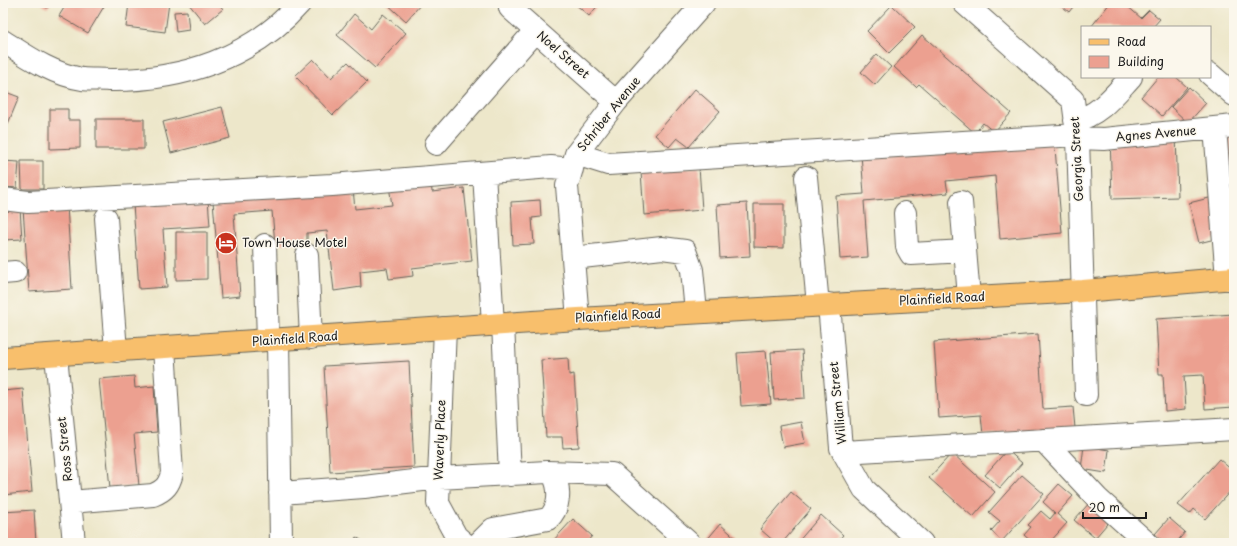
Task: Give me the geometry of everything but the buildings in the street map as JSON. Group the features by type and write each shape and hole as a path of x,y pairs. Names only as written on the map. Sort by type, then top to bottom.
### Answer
{"main road":[{"name":"Plainfield Road","path":"3,358 578,319 1083,291 1231,279"}],"street":[{"path":"3,41 42,66 82,79 136,80 195,70 247,47 288,17 300,3"},
{"name":"Schriber Avenue","path":"578,319 567,186 574,161 616,102 704,3"},
{"name":"Georgia Street","path":"964,3 1073,100 1077,131 1086,395"},
{"name":"Noel Street","path":"512,6 535,31 616,102"},
{"path":"436,144 535,31"},
{"path":"1211,75 1234,95"},
{"path":"3,199 28,202 332,185 551,167 574,161 608,164 1077,131 1082,119 1100,108 1130,78"},
{"path":"1224,127 1231,279"},
{"name":"Agnes Avenue","path":"1077,131 1104,139 1224,127"},
{"path":"484,173 510,475"},
{"name":"William Street","path":"806,178 841,448 864,489 922,543"},
{"path":"962,202 969,297"},
{"path":"905,213 907,247 911,254 965,251"},
{"path":"106,218 116,351"},
{"path":"265,246 273,340 282,543"},
{"path":"573,258 662,248 685,251 692,270 696,312"},
{"path":"307,255 311,338"},
{"name":"Waverly Place","path":"445,328 438,503 457,541"},
{"path":"70,502 153,495 163,490 170,484 172,472 164,348"},
{"name":"Ross Street","path":"56,355 74,543"},
{"path":"843,452 1234,429"},
{"path":"1043,440 1098,499 1147,543"},
{"path":"280,493 364,487 439,478 547,472 612,474 689,543"},
{"path":"479,543 493,529 548,519 555,513 558,504 556,480 554,474 547,472"}],"place":[{"name":"Town House Motel","path":"226,243"}]}
